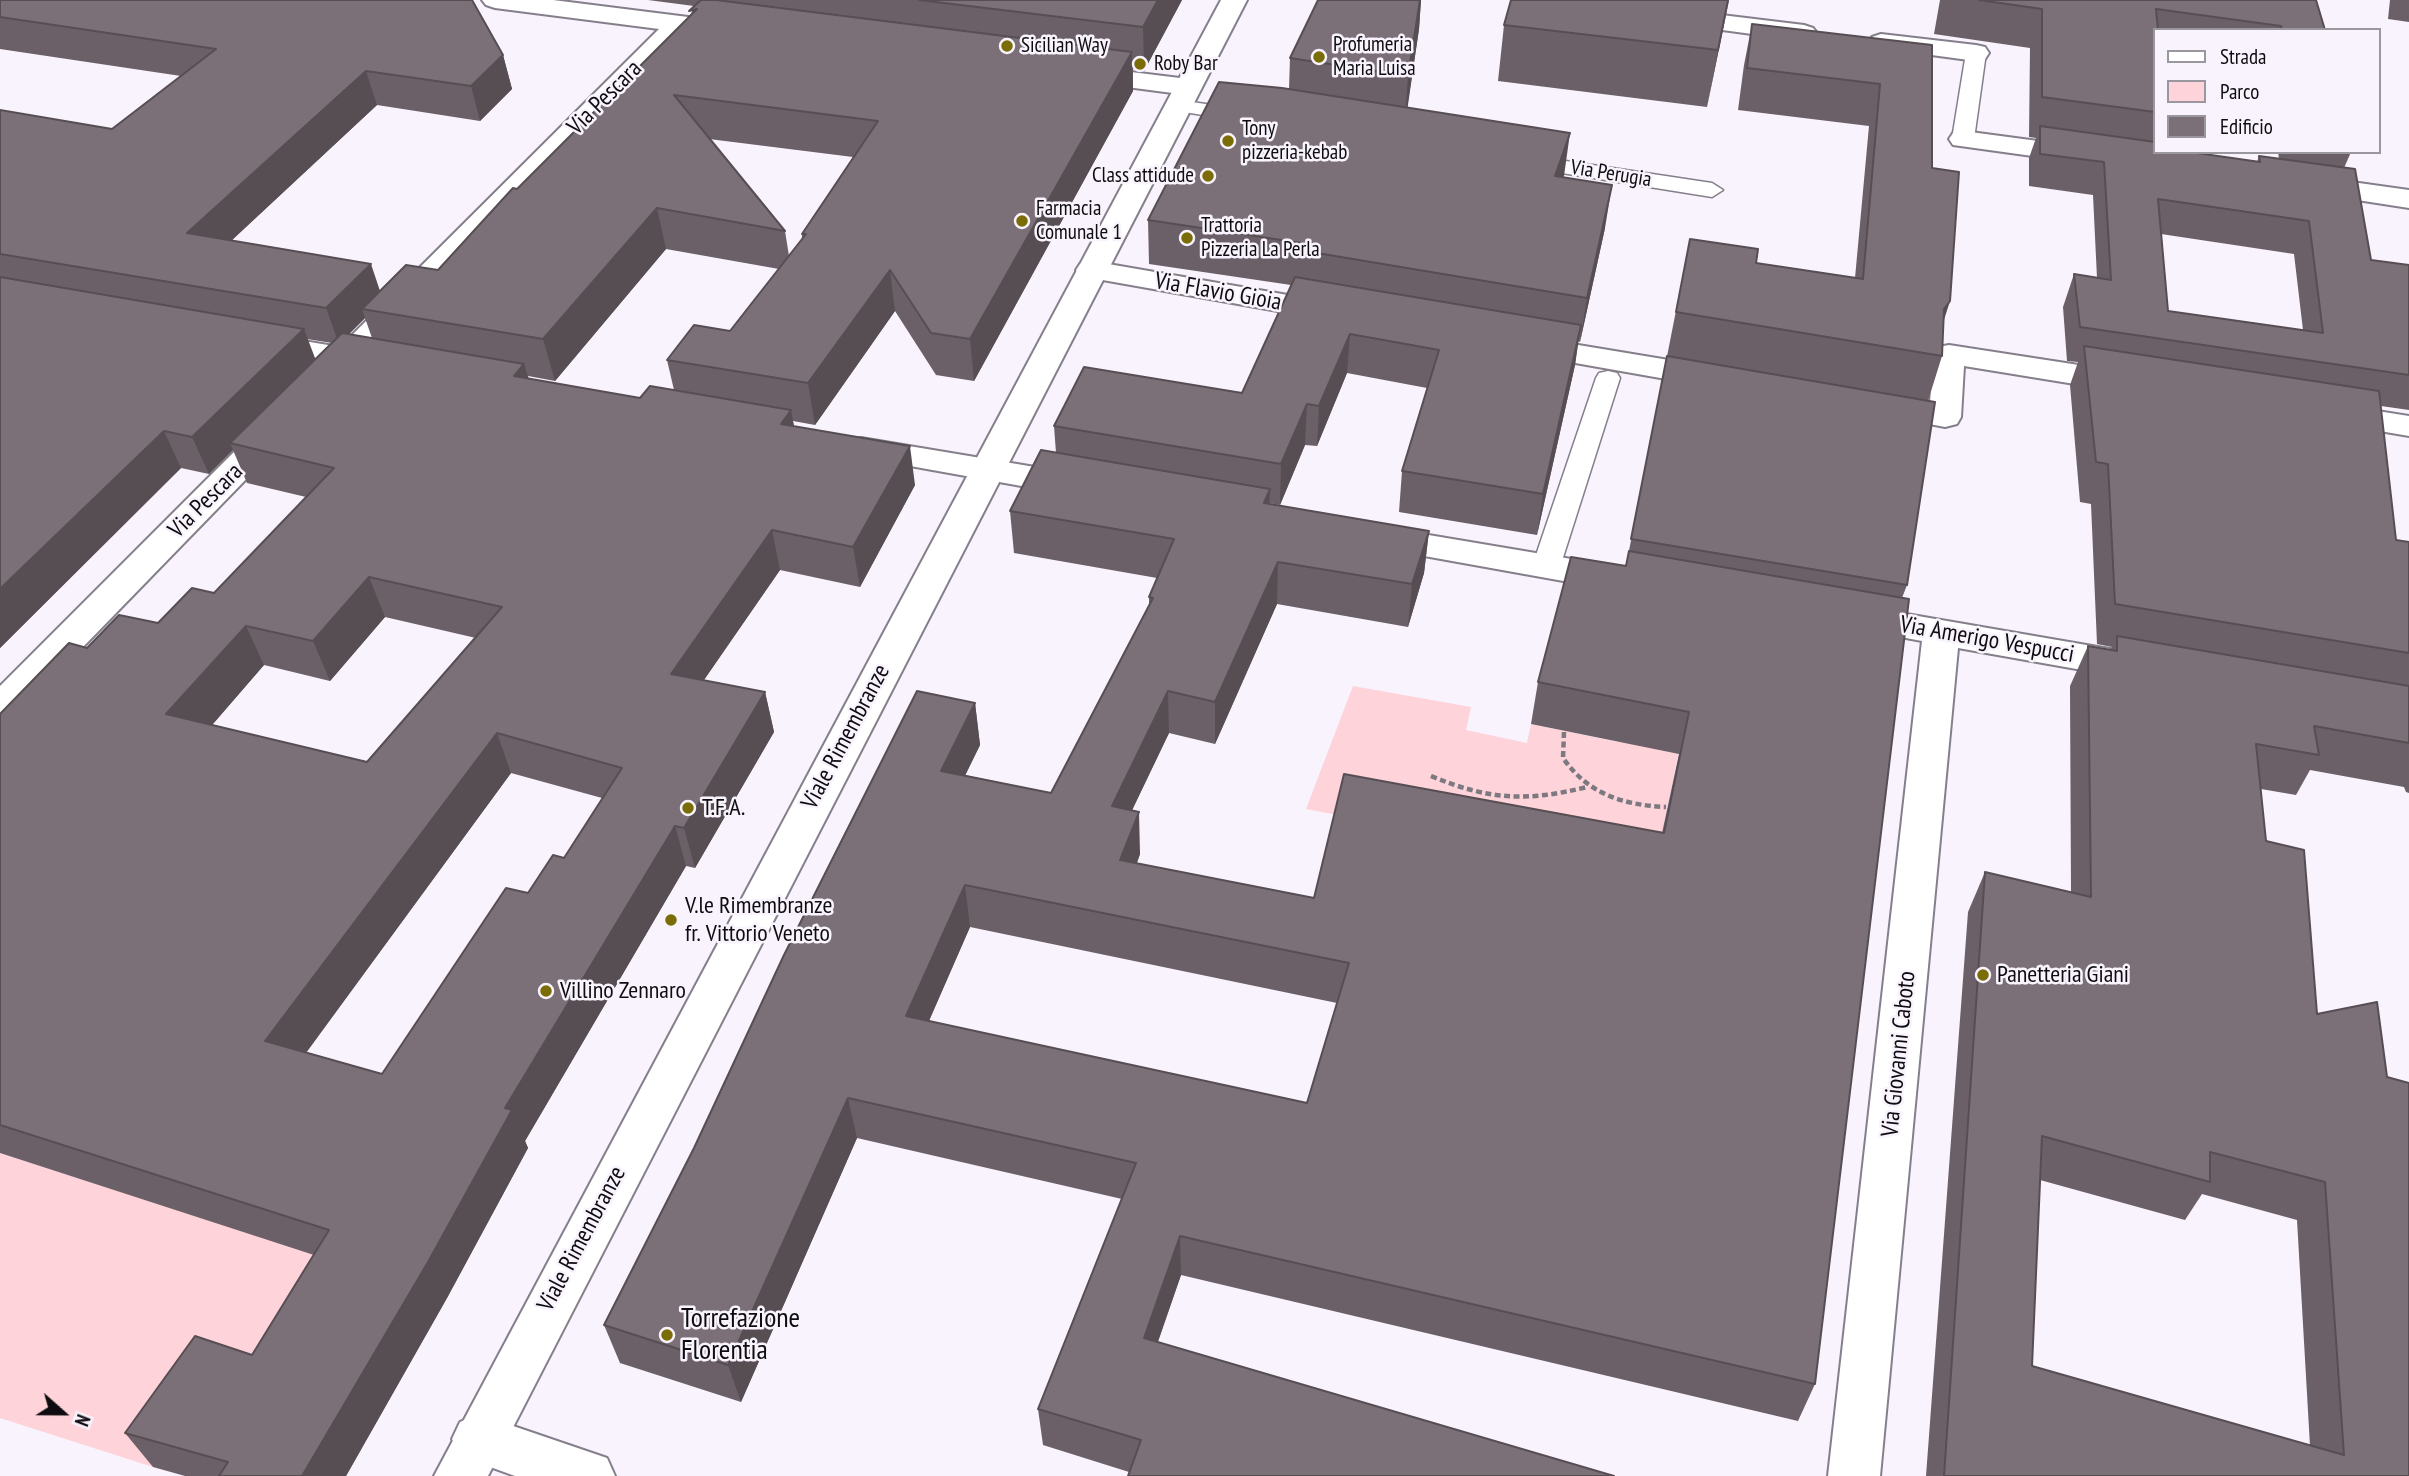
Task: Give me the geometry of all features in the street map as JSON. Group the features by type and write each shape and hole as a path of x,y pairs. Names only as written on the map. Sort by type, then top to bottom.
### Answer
{"street":[{"path":"495,0 548,4 719,29"},
{"name":"Viale Rimembranze","path":"469,1457 1234,0"},
{"path":"1650,15 1827,36"},
{"name":"Via Pescara","path":"0,709 678,24"},
{"path":"1854,39 1976,53"},
{"path":"1062,71 1183,97"},
{"path":"1963,139 2112,159"},
{"path":"2287,183 2409,199"},
{"name":"Via Flavio Gioia","path":"1091,270 1356,316"},
{"path":"226,337 400,368"},
{"path":"1493,339 1740,382"},
{"path":"1849,401 1945,417 1949,354 2152,386"},
{"path":"2301,410 2409,426"},
{"path":"832,443 1111,491"},
{"path":"1339,531 1653,584"},
{"name":"Via Amerigo Vespucci","path":"1826,613 2161,671"},
{"name":"Via Giovanni Caboto","path":"1854,1476 1936,711 1941,632"},
{"path":"469,1457 589,1476"}],"lane":[{"path":"1963,139 1976,53"},
{"path":"1183,97 1259,119"},
{"name":"Via Perugia","path":"1506,158 1712,190"},
{"path":"1546,566 1608,378"}],"path":[{"path":"1564,732 1563,758 1587,786 1620,802 1667,807"},
{"path":"1431,776 1458,788 1502,799 1543,798 1587,786"}],"green space":[{"path":"1633,671 1680,748 1653,875 1306,809 1353,686 1471,707 1466,730 1527,743 1531,724 1618,742"},
{"path":"0,1153 351,1266 277,1390 221,1372 153,1467 0,1418"}],"building":[{"path":"0,0 472,0 503,55 471,86 366,71 187,233 371,264 326,308 0,254 0,110 112,129 216,49 0,17"},
{"path":"701,0 1132,52 970,339 931,333 890,270 808,383 667,360 694,325 730,331 806,234 802,234 878,121 674,95 785,231 657,208 543,339 362,309 406,265 438,270 513,188 517,189 697,9 689,11"},
{"path":"919,0 1158,0 1143,27"},
{"path":"1318,0 1420,0 1408,76 1290,58"},
{"path":"1511,0 1728,0 1718,50 1504,25"},
{"path":"1979,0 2316,0 2324,28 2282,28 2156,9 2158,28 2154,28 2154,112 2042,97 2042,9"},
{"path":"1752,24 1932,45 1932,168 1959,172 1950,301 1944,309 1942,356 1676,312 1690,239 1758,249 1756,263 1863,279 1880,84 1747,68"},
{"path":"1219,82 1282,88 1570,133 1555,176 1612,185 1587,298 1305,251 1308,244 1148,220"},
{"path":"2040,126 2154,142 2154,154 2204,154 2260,162 2259,156 2355,169 2371,260 2409,265 2409,375 2080,327 2074,274 2111,280 2104,162 2040,154","holes":["2158,199 2309,221 2323,333 2168,311"]},
{"path":"0,277 304,329 192,437 164,431 0,589"},
{"path":"1295,277 1581,325 1543,494 1402,471 1439,350 1350,334 1319,406 1307,404 1281,464 1054,426 1084,367 1242,393"},
{"path":"342,333 524,364 514,376 640,398 650,386 791,410 781,424 910,446 853,547 772,530 671,674 765,692 684,828 675,826 505,1108 512,1110 428,1262 302,1476 219,1476 228,1462 125,1433 195,1336 252,1355 329,1230 0,1125 0,714 69,643 87,648 119,615 158,623 192,588 214,593 334,468 230,443","holes":["369,577 502,607 367,762 166,714 246,626 313,641","497,733 622,768 564,858 553,855 528,893 506,888 382,1074 265,1041"]},
{"path":"2084,346 2379,391 2396,540 2409,542 2409,653 2115,604 2108,464 2096,462"},
{"path":"1667,356 1935,402 1907,585 1631,539"},
{"path":"1041,450 1270,489 1264,503 1429,531 1412,584 1278,562 1215,702 1168,691 1112,806 1139,812 1120,860 1314,898 1344,774 1664,833 1689,712 1538,682 1571,557 1626,566 1629,551 1909,599 1815,1384 1180,1236 1144,1338 1614,1476 1128,1476 1141,1440 1038,1409 1136,1163 848,1098 728,1365 604,1325 694,1148 784,955 917,691 975,703 941,771 1051,793 1153,598 1149,597 1174,539 1010,511","holes":["965,885 1349,963 1307,1103 906,1016"]},
{"path":"2117,636 2409,686 2409,743 2314,726 2319,755 2256,744 2266,841 2304,850 2317,1014 2377,1002 2387,1077 2409,1083 2409,1476 1944,1476 1985,872 2091,897 2088,646 2117,651","holes":["2042,1136 2210,1182 2210,1152 2325,1182 2344,1455 2032,1366"]}],"place":[{"name":"Sicilian Way","path":"1007,46"},
{"name":"Profumeria Maria Luisa","path":"1319,57"},
{"name":"Roby Bar","path":"1140,64"},
{"name":"Tony pizzeria-kebab","path":"1228,141"},
{"name":"Class attidude","path":"1208,176"},
{"name":"Farmacia Comunale 1","path":"1022,221"},
{"name":"Trattoria Pizzeria La Perla","path":"1187,238"},
{"name":"T.F.A.","path":"688,808"},
{"name":"V.le Rimembranze fr. Vittorio Veneto","path":"671,920"},
{"name":"Panetteria Giani","path":"1983,975"},
{"name":"Villino Zennaro","path":"546,991"},
{"name":"Torrefazione Florentia","path":"667,1335"}]}
